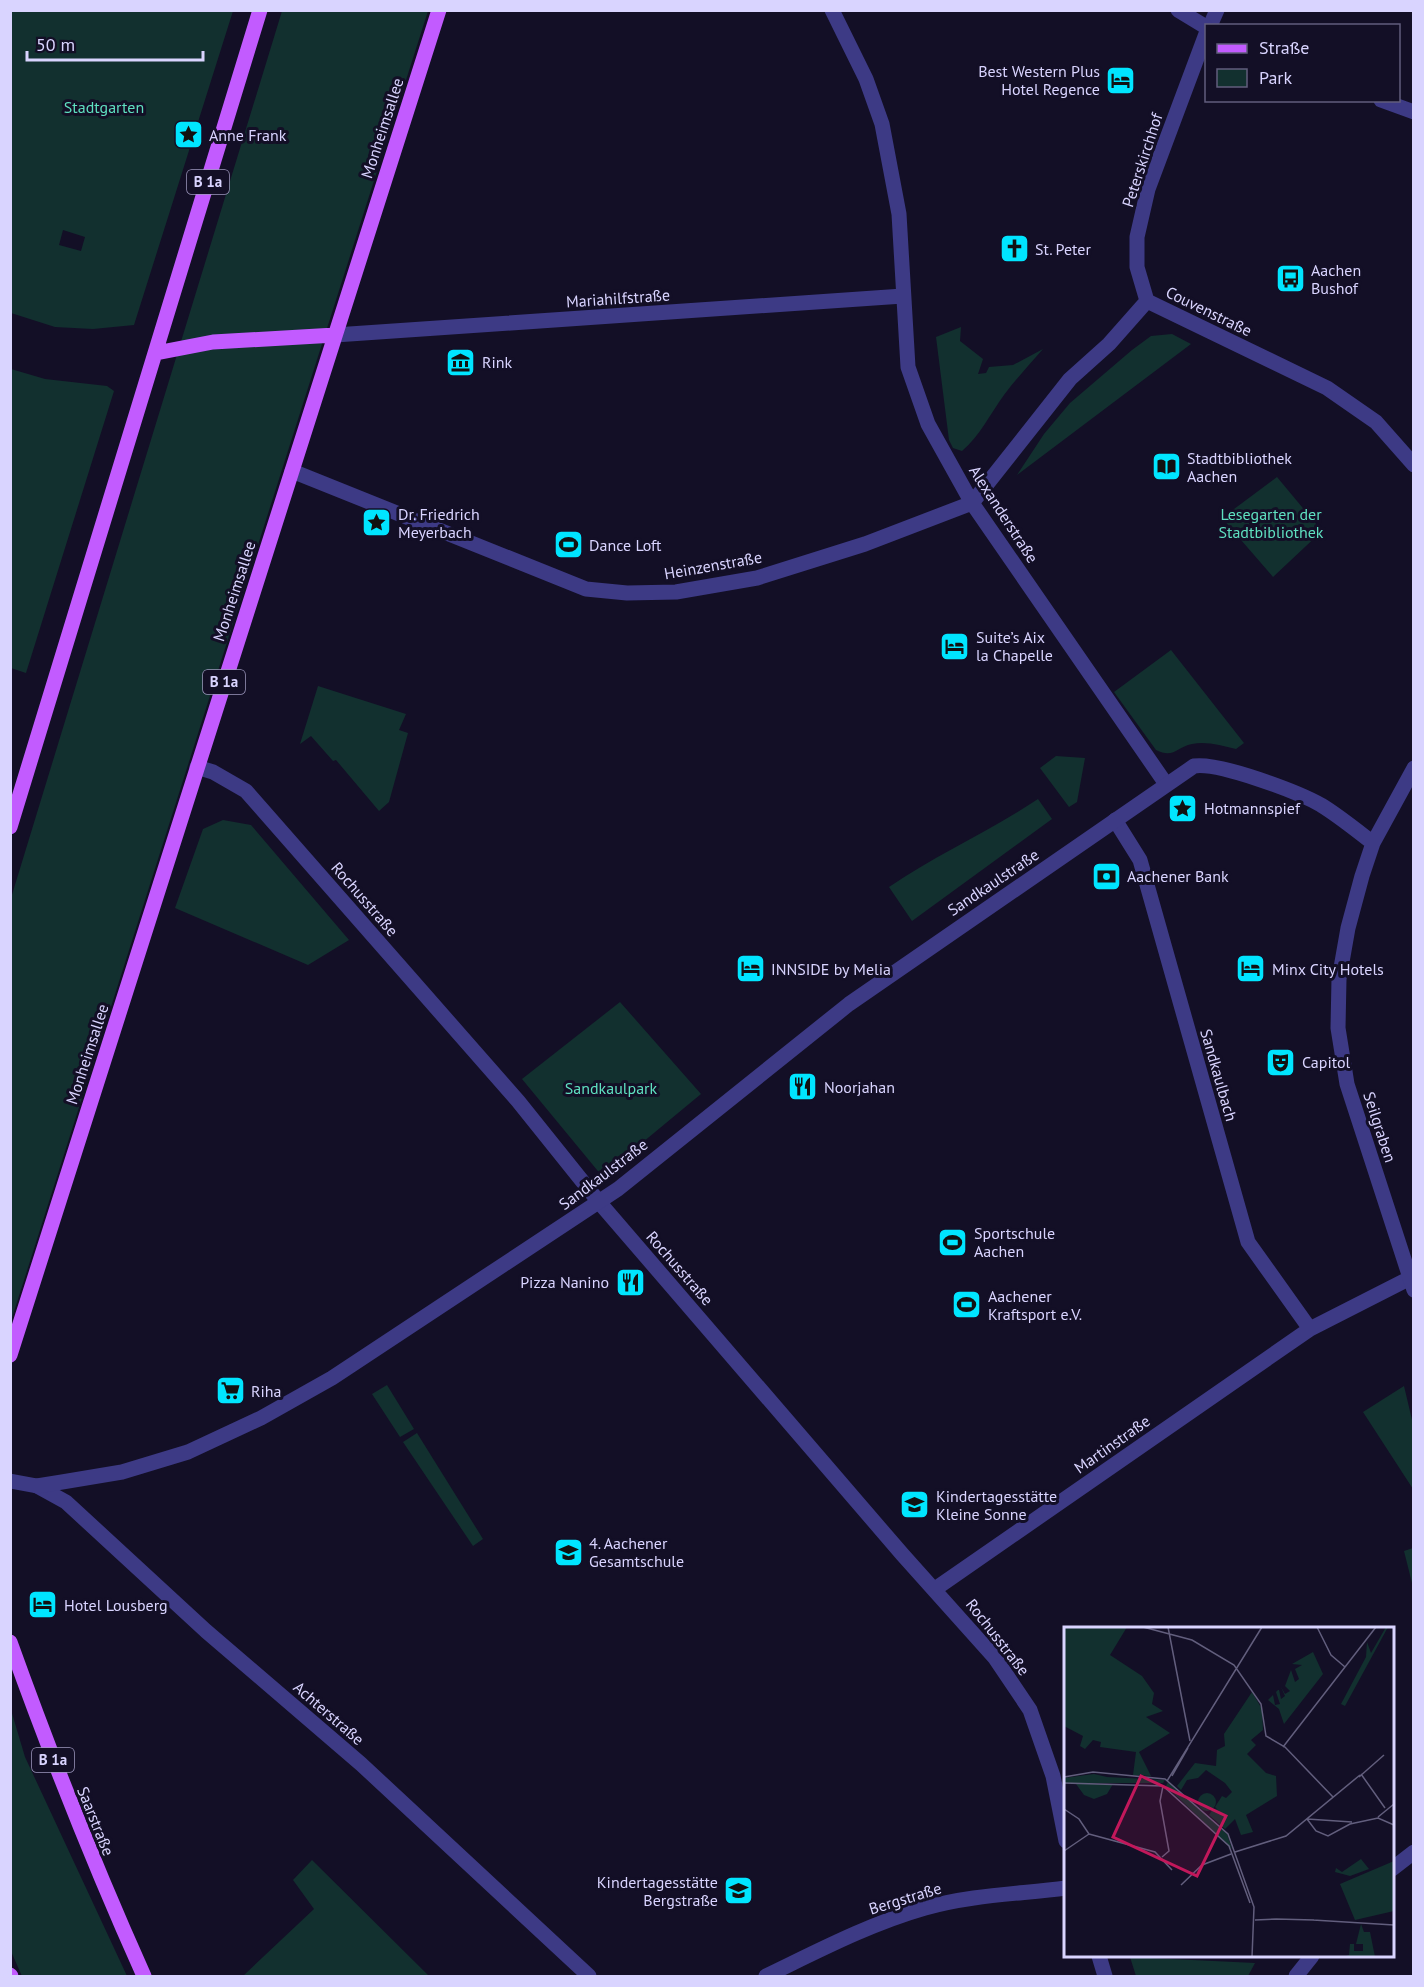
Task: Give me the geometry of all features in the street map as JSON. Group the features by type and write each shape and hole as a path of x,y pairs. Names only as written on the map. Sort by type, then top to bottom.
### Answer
{"main road":[{"name":"B 1a","path":"10,827 260,10"},
{"name":"Monheimsallee","path":"10,1354 439,10"},
{"path":"156,353 213,342 335,335"},
{"name":"Saarstraße","path":"10,1642 67,1797 144,1977"}],"street":[{"name":"Alexanderstraße","path":"832,10 866,79 882,124 899,214 908,367 928,424 972,503 1166,784"},
{"path":"1178,10 1205,24"},
{"path":"1209,24 1217,10"},
{"name":"Peterskirchhof","path":"1147,301 1137,267 1137,237 1148,189 1205,37"},
{"path":"1386,102 1413,112"},
{"name":"Mariahilfstraße","path":"335,335 903,296"},
{"name":"Couvenstraße","path":"972,503 1070,379 1109,344 1147,301 1327,388 1376,422 1413,465"},
{"name":"Heinzenstraße","path":"292,471 586,589 627,593 676,592 757,578 866,544 972,503"},
{"path":"1166,784 1194,766 1204,764 1221,768 1263,781 1320,805 1373,843"},
{"name":"Rochusstraße","path":"197,767 213,772 246,791 518,1101 599,1202 902,1554 936,1589 995,1658 1030,1710 1053,1776 1064,1836"},
{"name":"Seilgraben","path":"1310,1329 1413,1282 1347,1084 1338,1028 1339,979 1348,927 1373,843 1413,768"},
{"name":"Sandkaulstraße","path":"10,1481 37,1486 122,1472 188,1452 261,1418 332,1378 599,1202 849,1004 1166,784"},
{"name":"Sandkaulbach","path":"1115,820 1140,860 1248,1242 1310,1329"},
{"name":"Martinstraße","path":"936,1589 1310,1329"},
{"name":"Achterstraße","path":"37,1486 66,1502 206,1631 361,1764 589,1977"},
{"path":"1394,1867 1413,1852"},
{"name":"Bergstraße","path":"766,1977 844,1938 892,1918 948,1902 1064,1888"},
{"path":"1099,1957 1105,1977"},
{"path":"1296,1977 1311,1957"}],"green space":[{"name":"Stadtgarten","path":"11,10 233,11 134,325 93,329 55,327 11,313","holes":["63,230 85,237 81,251 59,245"]},
{"path":"282,11 428,11 11,1321 11,898"},
{"path":"961,327 960,341 983,359 978,374 986,373 989,367 1013,365 1043,349 999,402 980,432 962,451 953,448 949,440 936,337"},
{"path":"1172,334 1191,344 1017,475 1044,434 1070,403 1151,336"},
{"path":"11,369 45,379 107,386 114,391 26,673 11,668"},
{"name":"Lesegarten der Stadtbibliothek","path":"1277,477 1322,531 1273,577 1222,518"},
{"path":"1171,650 1244,743 1236,749 1203,743 1187,745 1171,753 1156,750 1114,692"},
{"path":"318,686 406,714 399,730 408,733 389,802 379,811 336,760 333,761 311,736 300,744"},
{"path":"1056,756 1085,758 1077,802 1069,807 1040,768"},
{"path":"1038,799 1052,819 912,921 889,887"},
{"path":"223,820 251,825 349,940 308,965 175,908 203,829"},
{"name":"Sandkaulpark","path":"620,1002 701,1094 602,1176 522,1079"},
{"path":"387,1385 414,1429 400,1437 372,1394"},
{"path":"1404,1386 1413,1424 1413,1489 1363,1412"},
{"path":"417,1433 483,1539 473,1546 403,1442"},
{"path":"1414,1548 1413,1587 1404,1551"},
{"path":"11,1710 25,1757 127,1976 22,1976 10,1949"},
{"path":"312,1860 429,1976 243,1976 314,1909 293,1880"},
{"path":"1130,1957 1255,1963 1248,1976 1136,1976"}],"place":[{"name":"Best Western Plus Hotel Regence","path":"1121,80"},
{"name":"Anne Frank","path":"188,135"},
{"name":"St. Peter","path":"1014,249"},
{"name":"Aachen Bushof","path":"1290,279"},
{"name":"Rink","path":"461,362"},
{"name":"Stadtbibliothek Aachen","path":"1166,467"},
{"name":"Dr. Friedrich Meyerbach","path":"377,523"},
{"name":"Dance Loft","path":"568,545"},
{"name":"Suite’s Aix la Chapelle","path":"955,646"},
{"name":"Hotmannspief","path":"1183,808"},
{"name":"Aachener Bank","path":"1106,876"},
{"name":"INNSIDE by Melia","path":"750,969"},
{"name":"Minx City Hotels","path":"1251,969"},
{"name":"Capitol","path":"1281,1062"},
{"name":"Noorjahan","path":"803,1087"},
{"name":"Sportschule Aachen","path":"953,1242"},
{"name":"Pizza Nanino","path":"630,1282"},
{"name":"Aachener Kraftsport e.V.","path":"967,1305"},
{"name":"Riha","path":"230,1391"},
{"name":"Kindertagesstätte Kleine Sonne","path":"915,1505"},
{"name":"4. Aachener Gesamtschule","path":"568,1552"},
{"name":"Hotel Lousberg","path":"43,1605"},
{"name":"Kindertagesstätte Bergstraße","path":"739,1891"}]}
